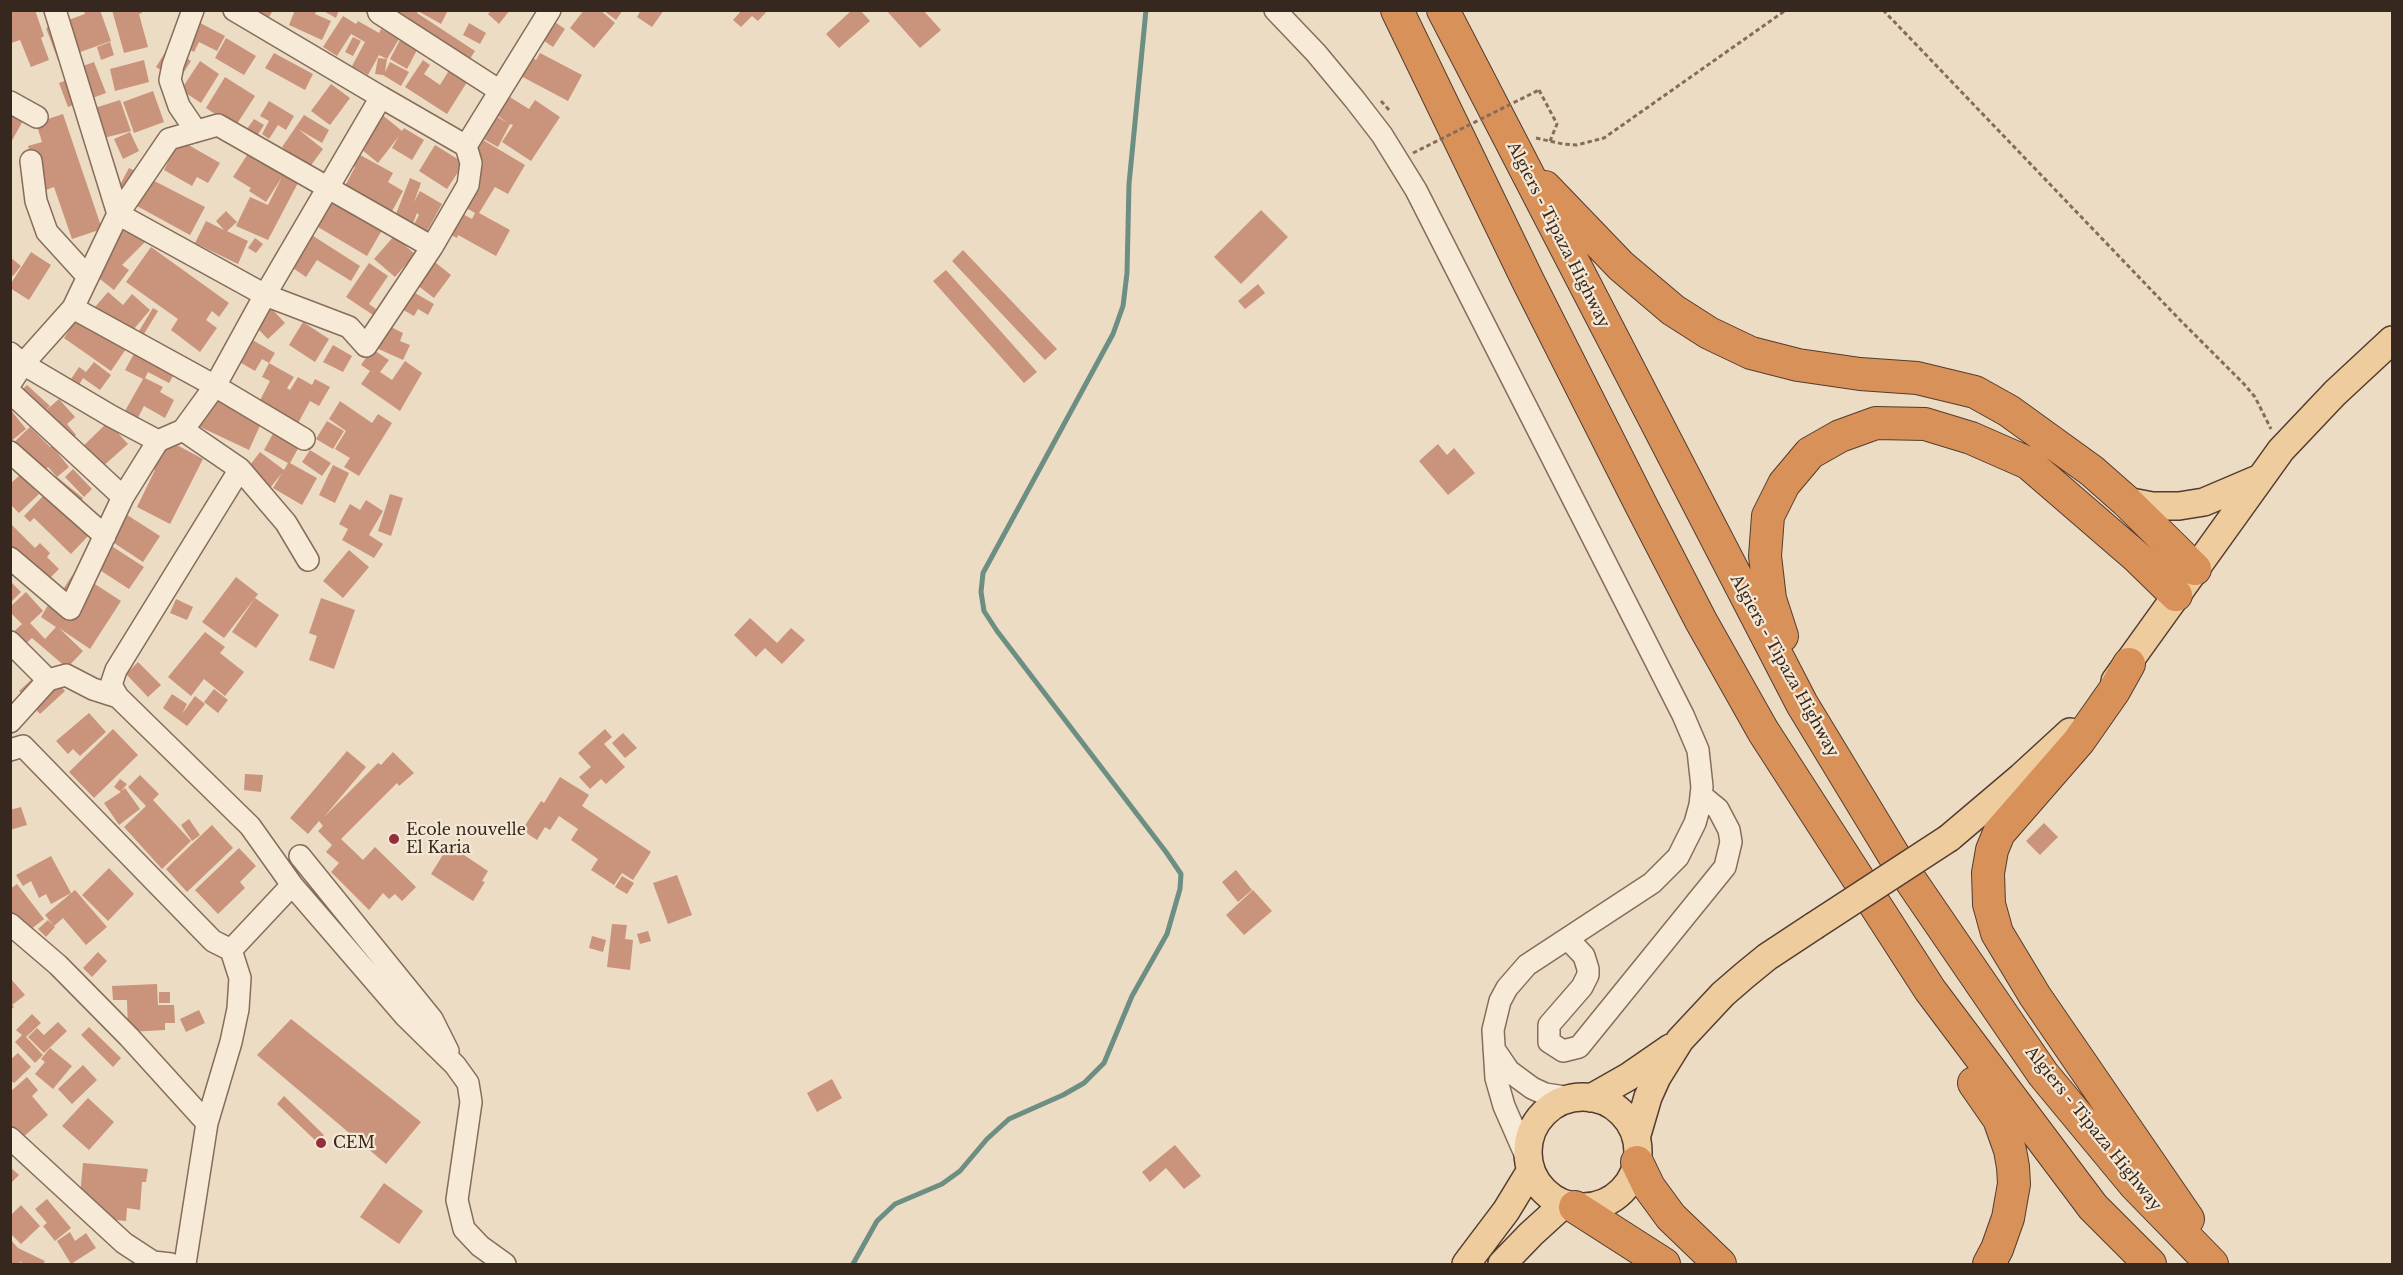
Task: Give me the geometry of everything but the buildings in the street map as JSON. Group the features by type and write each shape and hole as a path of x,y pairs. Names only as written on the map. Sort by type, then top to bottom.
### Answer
{"highway":[{"path":"1397,10 1528,281 1701,621 1763,731 1930,990 2093,1207 2151,1264"},
{"name":"Algiers - Tipaza Highway","path":"1443,10 1802,704 1896,859 2043,1074 2135,1185 2212,1264"},
{"path":"1519,159 1621,266 1673,310 1708,333 1751,353 1798,365 1860,374 1917,378 1975,392 2009,411 2092,471 2195,569"},
{"path":"1802,704 1770,599 1765,556 1768,516 1784,484 1810,453 1840,436 1876,423 1925,424 1971,438 2028,464 2138,558 2176,595"},
{"path":"2129,664 2108,700 2079,741 2000,833 1992,850 1988,873 1989,904 1997,933 2035,996 2220,1264"},
{"path":"1930,990 1930,1011 1936,1031 1991,1106 2005,1133 2010,1150 2014,1184 2012,1201 2003,1234 1989,1264"},
{"path":"1636,1150 1649,1187 1671,1217 1720,1264"},
{"path":"1570,1205 1665,1264"}],"main road":[{"path":"1680,1040 1653,1087 1628,1184 1610,1200 1587,1207 1570,1205 1543,1191 1530,1166 1529,1141 1537,1121 1552,1106 1582,1098 1637,1071 1680,1040 1744,975 1782,946 1949,838 2055,747 2084,718 2129,664 2281,450 2335,393 2392,340"},
{"path":"2126,501 2152,506 2179,506 2205,502 2259,478"},
{"path":"2138,558 2150,582 2153,594 2153,620 2150,633"},
{"path":"1582,1098 1611,1105 1619,1111 1632,1128 1636,1150"},
{"path":"1466,1264 1506,1211 1530,1166"},
{"path":"1502,1264 1531,1234 1570,1205"}],"street":[{"path":"55,10 118,214 265,295 349,327 366,346 432,247 468,185 471,163 466,146 234,10"},
{"path":"193,10 173,65 170,80 179,106 196,131"},
{"path":"378,10 378,13 500,91"},
{"path":"466,146 550,10"},
{"path":"1275,10 1316,53 1355,100 1388,145 1416,190 1691,732 1701,768 1701,795 1695,823 1688,841 1666,871 1652,884 1527,965 1507,987 1496,1015 1494,1048 1500,1092 1530,1166"},
{"path":"10,558 70,609 123,496 158,441 183,429 215,386 265,295 381,97"},
{"path":"10,102 37,117"},
{"path":"10,384 17,358 73,308 118,214 169,139 179,106"},
{"path":"169,139 218,125 432,247"},
{"path":"32,161 36,201 47,232 88,277"},
{"path":"73,308 215,386 304,439"},
{"path":"17,358 111,416 158,441"},
{"path":"10,392 123,496"},
{"path":"183,429 240,469 286,523 308,560"},
{"path":"10,452 105,536"},
{"path":"240,469 116,670 111,685 118,697 250,826 292,885 405,1017 455,1065"},
{"path":"10,642 48,680"},
{"path":"10,722 48,680 66,675 93,689 118,697"},
{"path":"14,744 213,941 231,950 240,978 238,1009 231,1042 207,1123 185,1264"},
{"path":"1568,939 1584,956 1588,969 1586,982 1549,1025 1550,1042 1563,1051 1579,1047 1725,867 1731,842 1729,830 1718,809 1701,795"},
{"path":"300,856 432,1019 455,1065 468,1083 471,1102 457,1200 464,1229 480,1246 505,1264"},
{"path":"231,950 292,885"},
{"path":"10,924 58,965 114,1021 207,1123"},
{"path":"1494,1048 1509,1071 1532,1088 1545,1094 1582,1098"},
{"path":"10,1138 124,1243 153,1262 171,1264"}],"path":[{"path":"1504,130 1577,145 1604,138 1786,10"},
{"path":"1882,10 2244,384 2255,397 2281,450"},
{"path":"1413,153 1539,90 1557,124 1550,141"}],"waterway":[{"path":"853,1264 877,1221 895,1204 942,1184 960,1171 987,1139 1009,1119 1084,1083 1104,1063 1132,996 1167,934 1180,889 1181,874 997,631 984,611 981,592 983,573 1113,334 1123,306 1127,273 1129,184 1146,10"}],"place":[{"name":"Ecole nouvelle El Karia","path":"394,839"},
{"name":"CEM","path":"321,1143"}]}
